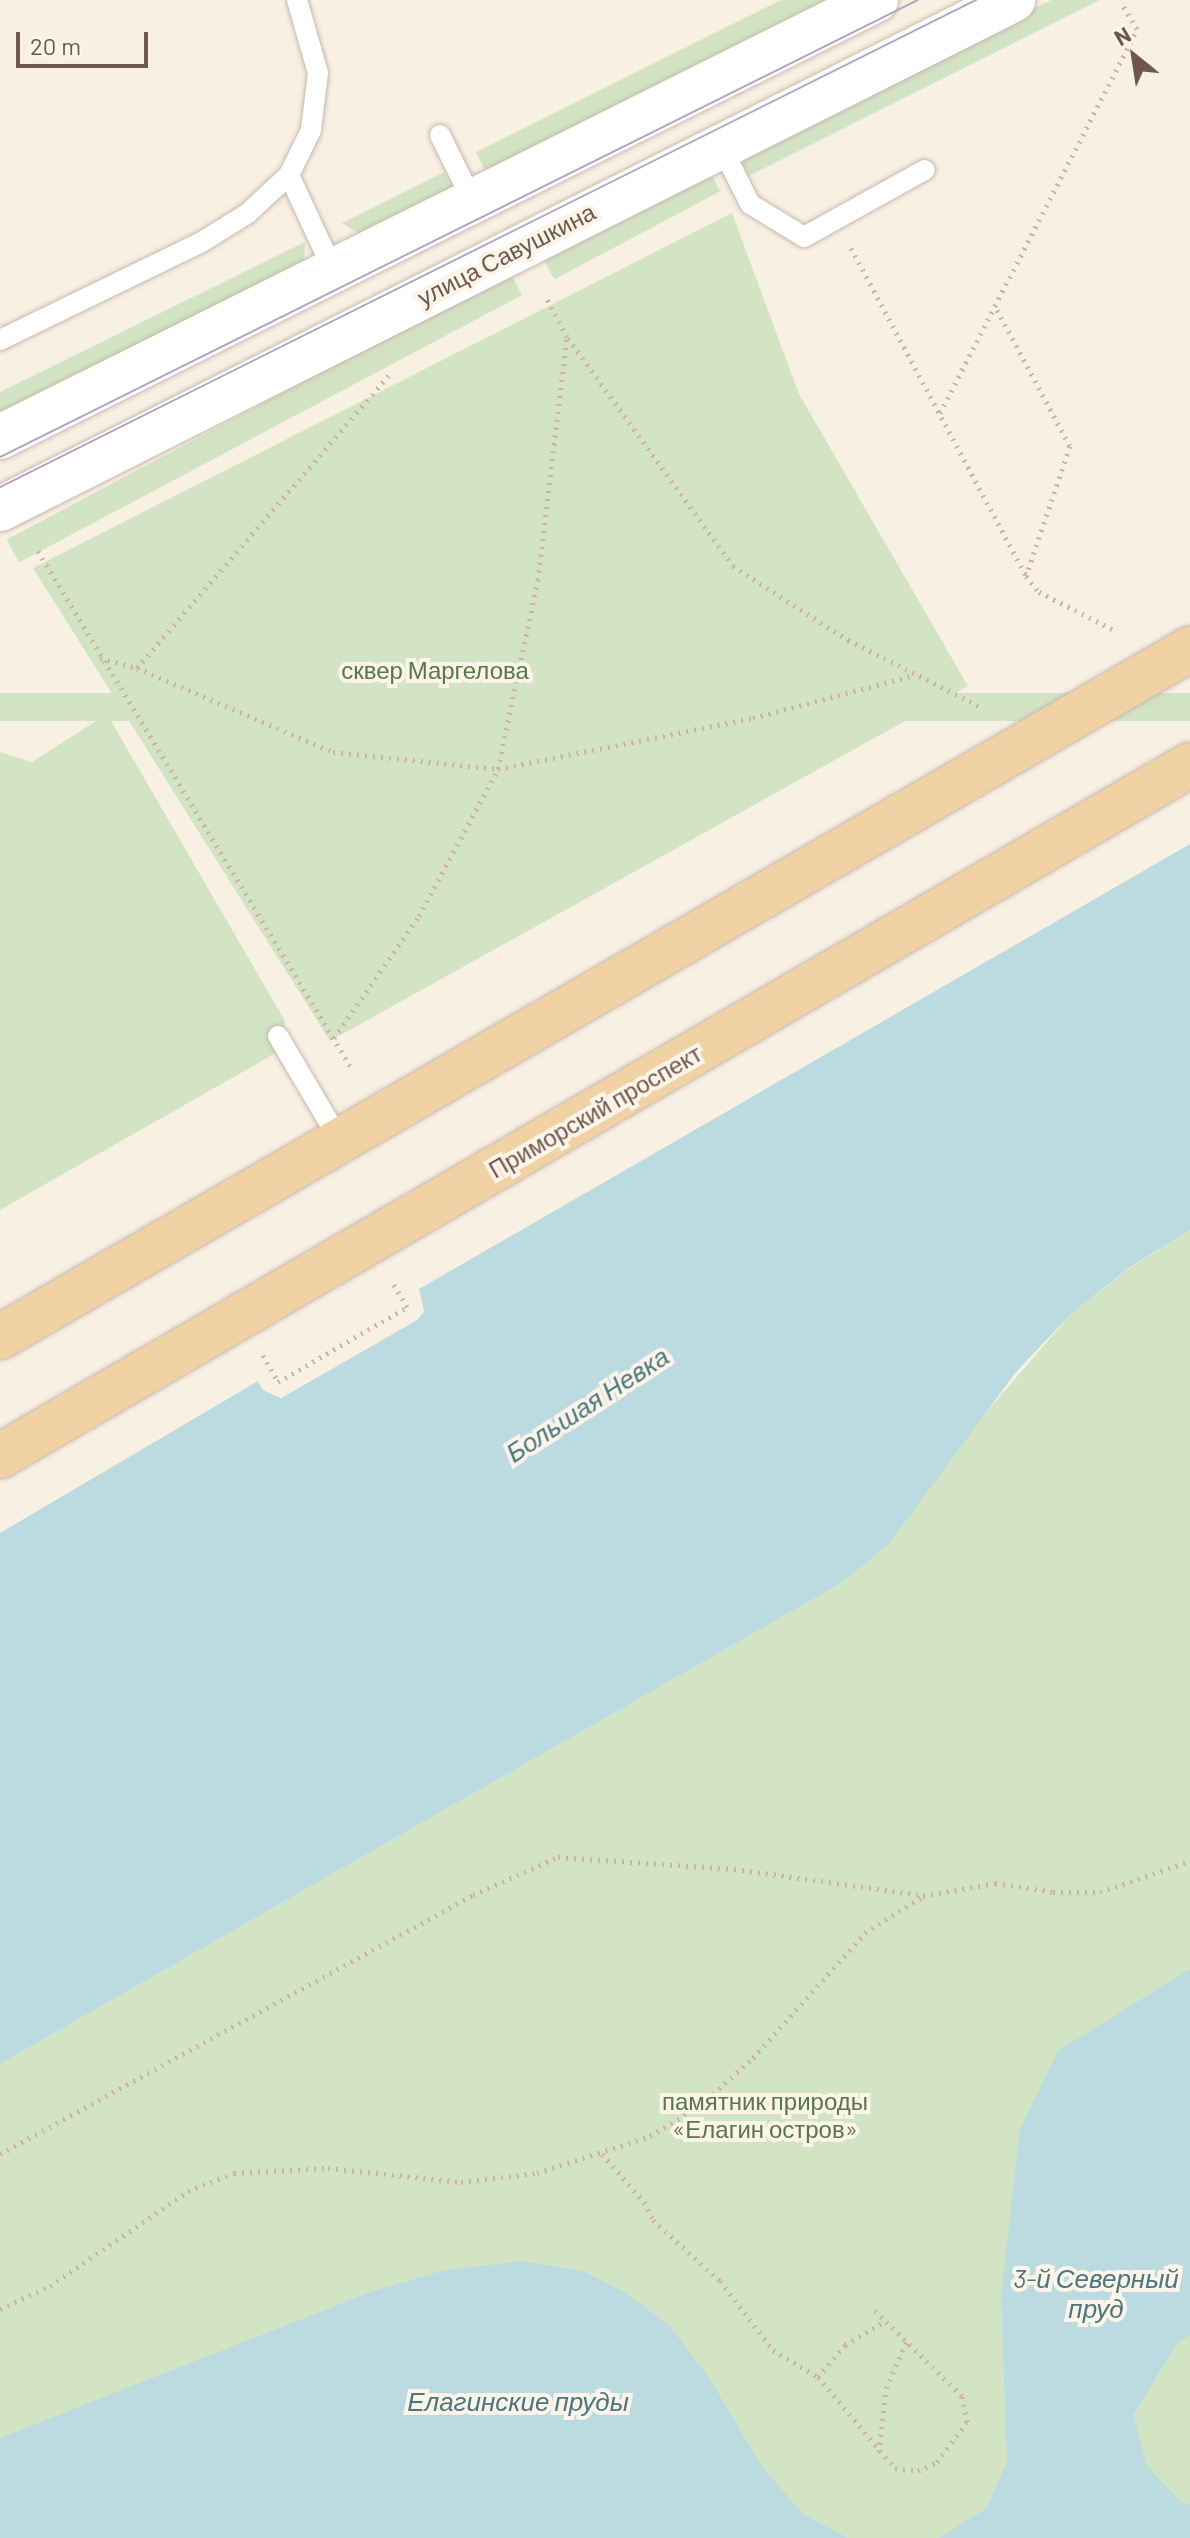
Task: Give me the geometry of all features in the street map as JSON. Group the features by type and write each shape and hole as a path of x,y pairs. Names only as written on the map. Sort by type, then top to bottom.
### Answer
{"main road":[{"path":"0,437 876,0"},
{"name":"улица Савушкина","path":"0,509 1013,0"},
{"path":"0,1337 1190,649"},
{"name":"Приморский проспект","path":"0,1456 1190,765"}],"lane":[{"path":"0,340 200,243 247,214 289,175 311,130 318,73 297,0"},
{"path":"440,135 473,202"},
{"path":"721,146 743,192 761,214 804,237 925,170"},
{"path":"289,175 333,270"},
{"path":"278,1036 340,1141"}],"path":[{"path":"939,413 996,309 1137,29 1122,4"},
{"path":"835,219 1026,576 1039,592 1112,629"},
{"path":"545,295 567,337 733,566 848,640 981,707"},
{"path":"996,309 1070,446 1026,576"},
{"path":"334,1038 419,916 498,769 538,580 567,337"},
{"path":"137,668 390,374"},
{"path":"38,551 100,658 353,1071"},
{"path":"100,658 137,668 333,752 498,769 753,718 915,675"},
{"path":"263,1354 278,1382 407,1307 391,1280"},
{"path":"0,2154 473,1895 558,1857 734,1869 923,1896 995,1883 1053,1892 1100,1892 1190,1861"},
{"path":"0,2309 50,2286 188,2191 234,2173 328,2168 461,2182 537,2173 650,2136 701,2105 753,2058 865,1933 923,1896"},
{"path":"602,2154 653,2220 720,2281 773,2350 818,2377 895,2468 918,2471 937,2462 967,2422 962,2396 907,2341 882,2323 871,2307"},
{"path":"818,2377 845,2345 882,2323"},
{"path":"879,2452 886,2388 907,2341"}],"green space":[{"path":"781,0 837,0 487,175 476,152"},
{"path":"1051,0 1100,0 749,176 738,156"},
{"path":"709,170 720,191 554,279 543,258"},
{"path":"444,172 454,191 365,238 342,223"},
{"name":"сквер Маргелова","path":"732,213 799,394 968,686 330,1041 33,568"},
{"path":"305,242 304,268 0,420 0,392"},
{"path":"510,272 522,295 19,563 7,540"},
{"path":"0,693 1190,693 1190,721 0,721"},
{"path":"107,714 285,1021 283,1049 0,1210 0,752 32,762"},
{"name":"памятник природы «Елагин остров»","path":"1190,1230 1190,2538 0,2538 0,2064 838,1585 1070,1315 1131,1267"}],"water":[{"name":"Большая Невка","path":"1190,844 1190,1230 1130,1267 1070,1315 1016,1372 888,1545 838,1585 0,2064 0,1533 258,1381 263,1390 281,1398 417,1320 424,1311 419,1289"},
{"name":"3-й Северный пруд","path":"1190,1969 1190,2335 1178,2342 1133,2415 1147,2466 1182,2503 1190,2505 1190,2538 939,2538 987,2508 1007,2461 1001,2296 1020,2129 1058,2051"},
{"name":"Елагинские пруды","path":"522,2261 583,2271 624,2292 669,2325 710,2379 759,2462 802,2514 848,2538 0,2538 0,2438 373,2291 446,2270"}],"pier":[{"path":"418,1289 424,1312 417,1320 281,1398 272,1394 280,1394 415,1317 420,1310"},
{"path":"261,1379 272,1394 263,1390"}],"tram line":[{"path":"0,457 918,0"},
{"path":"0,487 976,0"}]}
